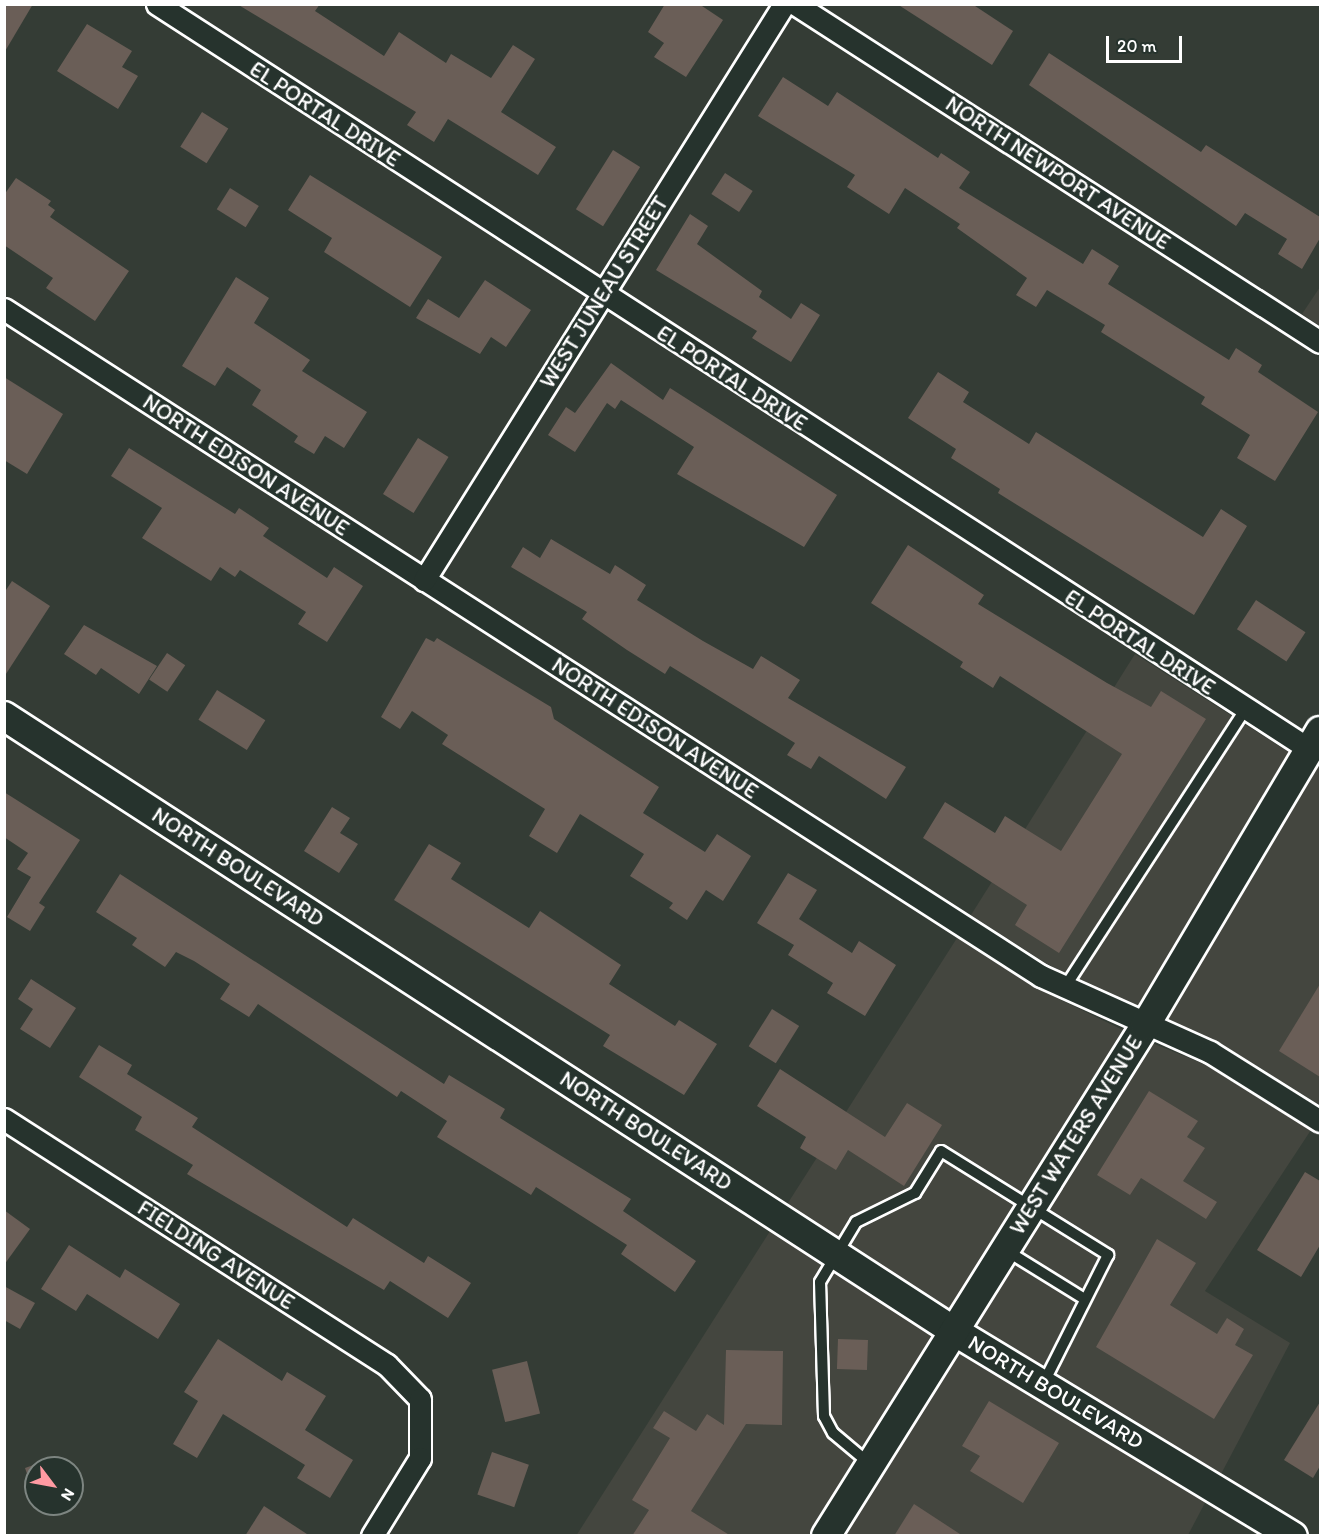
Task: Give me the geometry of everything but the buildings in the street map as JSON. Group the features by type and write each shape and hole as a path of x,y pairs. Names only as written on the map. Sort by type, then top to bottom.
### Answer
{"street":[{"name":"EL PORTAL DRIVE","path":"157,4 1245,710 1315,740"},
{"name":"WEST JUNEAU STREET","path":"424,580 784,4"},
{"name":"NORTH NEWPORT AVENUE","path":"795,4 1320,342"},
{"name":"NORTH EDISON AVENUE","path":"4,309 424,580 1065,987 1145,1026 1210,1052 1320,1121"},
{"name":"NORTH BOULEVARD","path":"4,716 954,1330 1293,1536"},
{"name":"WEST WATERS AVENUE","path":"831,1534 871,1464 1145,1026 1315,740"},
{"name":"FIELDING AVENUE","path":"4,1119 387,1365 420,1400 420,1458 372,1536"}],"lane":[{"path":"1065,987 1245,710"},
{"path":"871,1464 832,1433 824,1416 820,1282 835,1253 856,1222 915,1193 941,1152 1108,1255 1083,1298 1043,1384"},
{"path":"1005,1250 1083,1298"}],"shaded area":[{"path":"1320,287 1320,326 1302,314"},
{"path":"1135,654 1290,753 1138,1008 1047,964 971,915"},
{"path":"1320,760 1320,1105 1217,1041 1166,1020"},
{"path":"957,938 1034,987 1125,1031 949,1311 786,1206"},
{"path":"1152,1043 1204,1064 1311,1130 1205,1291 1290,1343 1220,1476 974,1327"},
{"path":"772,1228 935,1334 809,1535 576,1536"},
{"path":"960,1349 1207,1499 1188,1535 844,1536"}]}
